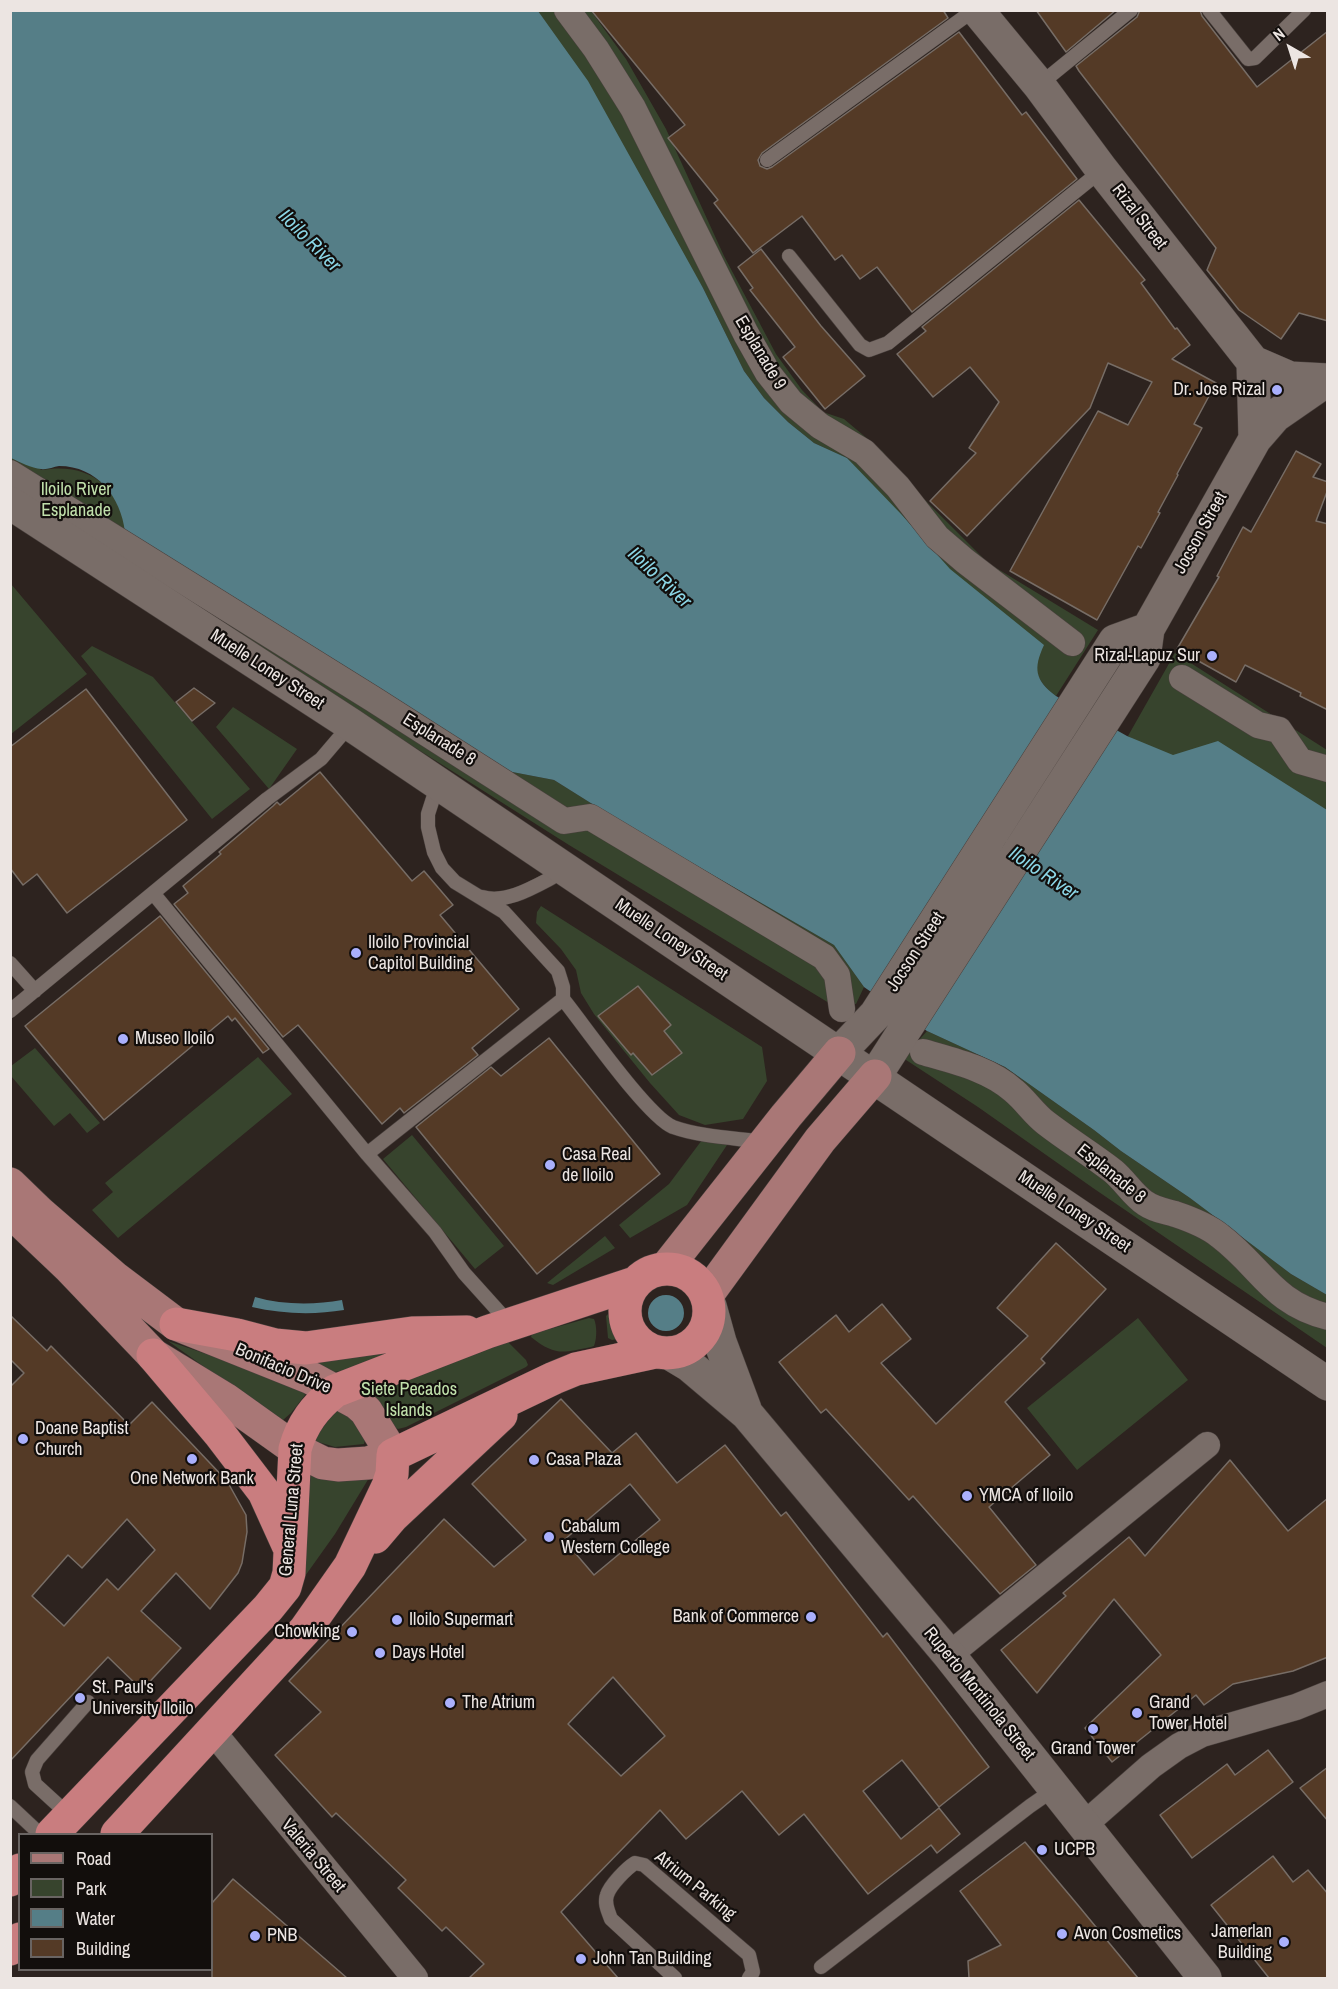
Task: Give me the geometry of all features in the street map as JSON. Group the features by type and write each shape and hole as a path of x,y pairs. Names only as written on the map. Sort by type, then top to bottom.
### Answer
{"highway":[{"path":"350,1566 388,1486 392,1474 393,1455 532,1387 576,1369 682,1351 695,1343 704,1333 709,1320 709,1300 701,1284 691,1275 680,1270 666,1268 644,1275 635,1283 625,1305 627,1323 635,1339 644,1347 662,1353"},
{"name":"General Luna Street","path":"61,1826 268,1608 285,1587 291,1561 295,1449 307,1419 314,1410 335,1391 499,1328 635,1283"},
{"path":"176,1324 237,1335 275,1345 306,1348 412,1333 499,1328"},
{"path":"153,1355 219,1433 264,1492 290,1549"},
{"path":"118,1833 305,1630 350,1566 392,1517 532,1387"}],"main road":[{"name":"Rizal Street","path":"976,10 1039,85 1102,170 1253,362 1290,378 1327,380"},
{"path":"1253,362 1255,439"},
{"name":"Jocson Street","path":"709,1300 820,1140 875,1076 913,1042 1146,643 1233,475 1255,439 1275,416 1327,380"},
{"name":"Muelle Loney Street","path":"15,511 350,724 875,1076 1328,1384"},
{"name":"Jocson Street","path":"666,1268 839,1053 876,1014 1115,641 1146,643"},
{"name":"Bonifacio Drive","path":"10,1184 40,1214 115,1278 176,1324 311,1378 364,1409 393,1455"},
{"path":"10,1210 70,1268 153,1355 225,1399 295,1449 313,1459 331,1465 368,1463 393,1455"},
{"name":"Ruperto Montinola Street","path":"709,1300 720,1342 747,1414"},
{"name":"Ruperto Montinola Street","path":"662,1353 689,1365 747,1414 949,1655 1205,1978"}],"street":[{"name":"Esplanade 9","path":"567,10 596,49 633,108 746,334 768,373 791,402 820,426 864,452 898,487 937,537 1072,643"},
{"name":"Esplanade 8","path":"10,473 564,821 590,817 824,957 837,975 842,1009"},
{"path":"1182,678 1258,725 1279,730 1300,761 1328,769"},
{"name":"Esplanade 8","path":"913,1042 998,1079 1012,1089 1044,1122 1115,1173 1145,1203 1192,1221 1218,1234 1241,1253 1273,1289 1294,1305 1328,1317"},
{"path":"949,1655 1207,1445"},
{"path":"1084,1824 1151,1766 1179,1746 1202,1734 1296,1707 1328,1694"},
{"name":"Valeria Street","path":"213,1732 415,1978"}],"lane":[{"path":"767,160 976,10"},
{"path":"1039,85 1131,10"},
{"path":"1209,10 1248,59 1255,57 1304,10"},
{"path":"789,256 860,345 869,350 888,343 1102,170"},
{"path":"10,1011 267,799 321,759 350,724"},
{"path":"438,783 428,814 428,827 434,852 442,868 455,882 504,912 558,971 563,987 563,999 638,1095 658,1116 672,1126 698,1133 766,1142"},
{"path":"477,896 488,899 509,896 567,870"},
{"path":"153,892 367,1154 435,1232 499,1328"},
{"path":"10,963 35,991"},
{"path":"367,1154 563,999"},
{"path":"61,1826 35,1784 32,1772 36,1760 88,1702"},
{"path":"822,1967 1056,1788"},
{"path":"10,1806 39,1833"},
{"name":"Atrium Parking","path":"675,1978 611,1918 606,1908 606,1896 627,1868 635,1863 644,1865 749,1955 753,1972 749,1978"}],"green space":[{"path":"538,11 591,11 626,59 666,129 724,256 776,354 802,390 823,412 844,419 882,451 919,494 988,563 1098,630 1056,696 1040,679 1036,668 1038,656 1015,652 847,458 814,443 764,398 744,371 703,288"},
{"name":"Iloilo River Esplanade","path":"10,427 41,470 58,468 73,470 98,480 116,501 126,532 507,771 554,780 621,822 834,945 864,987 856,1004 829,1003 569,845 11,492"},
{"path":"11,584 87,674 10,734"},
{"path":"92,646 153,677 250,789 212,819 81,656"},
{"path":"1175,653 1327,750 1327,893 1128,736"},
{"path":"233,707 297,749 269,789 216,727"},
{"path":"541,906 762,1047 767,1081 743,1119 705,1125 679,1115 594,1014 581,993 576,970 561,949 536,923 537,912"},
{"path":"927,1031 1005,1067 1190,1198 1291,1274 1327,1295 1327,1348 978,1107 903,1058"},
{"path":"35,1048 100,1123 87,1133 70,1113 54,1126 11,1076 11,1066"},
{"path":"258,1057 292,1094 118,1238 92,1210 113,1192 105,1183"},
{"path":"412,1135 504,1246 475,1269 383,1159"},
{"path":"702,1140 727,1145 687,1205 630,1238 619,1225 669,1184"},
{"path":"605,1236 615,1248 553,1285 547,1283"},
{"path":"617,1311 620,1314 624,1335 622,1338 612,1340 608,1338 606,1316"},
{"path":"589,1318 594,1319 596,1329 595,1343 591,1347 573,1351 553,1350 531,1337 532,1334"},
{"path":"1138,1318 1188,1380 1077,1470 1027,1408"},
{"path":"168,1341 303,1387 305,1395 291,1413 283,1420 279,1420"},
{"name":"Siete Pecados Islands","path":"507,1341 526,1360 528,1365 526,1367 406,1427 398,1429 395,1427 381,1404 372,1397 372,1389"},
{"name":"Siete Pecados Islands","path":"406,1346 343,1371 333,1372 306,1361"},
{"name":"Siete Pecados Islands","path":"337,1409 351,1416 365,1440 364,1444 335,1447 315,1441"},
{"name":"Siete Pecados Islands","path":"311,1474 369,1478 335,1534 298,1586"}],"water":[{"name":"Iloilo River","path":"11,11 538,11 588,81 703,288 744,371 764,398 814,443 847,458 950,569 1044,645 1037,667 1044,685 1056,696 1127,736 1173,755 1218,741 1327,810 1327,1295 1291,1274 1190,1198 1005,1067 927,1031 864,987 834,945 621,822 554,780 507,771 125,532 123,519 112,496 105,486 85,471 59,466 41,469 11,458"},
{"path":"666,1295 678,1301 684,1313 678,1325 666,1331 654,1325 648,1313 654,1301"},
{"path":"255,1297 276,1302 298,1303 342,1300 344,1310 310,1313 275,1311 252,1307"}],"building":[{"path":"591,10 943,10 948,18 762,153 758,160 760,166 767,169 772,167 959,32 1022,115 1026,112 1077,179 912,312 877,267 860,279 842,255 835,260 802,216 753,253 714,203 718,200 668,138 685,125"},
{"path":"1036,10 1116,10 1066,52"},
{"path":"1140,10 1200,10 1202,16 1257,87 1328,31 1328,321 1299,313 1281,339 1239,310 1207,270 1216,248 1079,71 1076,66 1137,17"},
{"path":"1079,200 1145,280 1141,283 1175,329 1177,328 1190,345 1172,359 1216,383 1194,424 1202,428 1158,512 1160,513 1141,548 1138,546 1097,620 1010,571 1098,411 1128,425 1152,382 1108,363 1090,408 967,536 930,501 976,453 969,448 999,402 970,367 933,397 897,354 926,331 922,327"},
{"path":"761,249 821,326 865,376 825,409 783,357 795,347 750,290 753,288 738,267"},
{"path":"1296,451 1321,464 1313,477 1328,482 1328,489 1316,521 1328,524 1328,710 1300,696 1301,693 1245,665 1236,682 1177,649 1219,577 1217,576 1243,527 1251,532"},
{"path":"194,688 215,703 192,721 176,702"},
{"path":"86,689 187,820 67,913 37,874 23,885 10,868 10,747"},
{"name":"Iloilo Provincial Capitol Building","path":"320,772 412,881 424,871 453,905 440,915 519,1009 472,1048 478,1055 404,1113 400,1108 382,1124 298,1025 283,1037 174,904 188,893 183,886 221,854 219,852 277,802 280,805"},
{"name":"Museo Iloilo","path":"160,916 269,1049 263,1053 235,1018 232,1021 228,1016 104,1120 25,1026"},
{"path":"638,986 671,1025 664,1031 682,1053 652,1075 633,1053 631,1055 598,1016"},
{"name":"Casa Real de Iloilo","path":"549,1038 660,1174 537,1274 416,1127 491,1067 501,1076"},
{"path":"1056,1243 1106,1289 1041,1359 1045,1363 1005,1402 1050,1455 989,1507 1036,1565 1000,1594 913,1496 909,1500 826,1409 821,1413 779,1362 836,1315 849,1332 882,1304 911,1339 881,1363 936,1424 1028,1336 997,1308"},
{"path":"10,1315 47,1351 51,1346 129,1425 152,1402 227,1481 246,1515 247,1532 238,1573 210,1609 176,1573 141,1611 181,1648 142,1690 108,1657 10,1761 10,1387 24,1373 10,1359","holes":["127,1519 155,1550 118,1590 107,1579 64,1626 32,1596 68,1555 82,1568"]},
{"path":"561,1399 612,1453 636,1433 677,1483 725,1445 781,1516 786,1512 883,1637 887,1633 989,1767 939,1807 902,1760 863,1791 901,1839 939,1808 960,1834 937,1853 931,1845 868,1894 804,1814 779,1835 742,1791 686,1839 660,1810 561,1912 618,1978 469,1978 484,1964 446,1927 442,1931 398,1888 406,1880 336,1813 332,1817 275,1755 321,1712 289,1681 444,1519 494,1567 526,1540 472,1484","holes":["630,1484 660,1520 594,1575 564,1540","613,1677 665,1736 621,1776 568,1724"]},
{"path":"1230,1460 1288,1531 1328,1498 1328,1657 1293,1671 1233,1684 1204,1705 1196,1695 1112,1762 1085,1728 1161,1655 1114,1599 1037,1693 1001,1650 1066,1596 1063,1593 1129,1537 1145,1556"},
{"path":"1268,1750 1293,1782 1192,1858 1160,1815 1227,1764 1235,1775"},
{"path":"1328,1767 1328,1821 1300,1788"},
{"path":"1025,1842 1138,1978 969,1978 968,1961 1001,1945 960,1891"},
{"name":"Jamerlan Building","path":"1273,1856 1293,1882 1308,1870 1328,1894 1328,1978 1269,1978 1211,1905"},
{"name":"PNB","path":"233,1879 347,1978 212,1978 213,1902"}],"place":[{"name":"Dr. Jose Rizal","path":"1277,390"},
{"name":"Rizal-Lapuz Sur","path":"1212,656"},
{"name":"Iloilo Provincial Capitol Building","path":"356,953"},
{"name":"Museo Iloilo","path":"123,1039"},
{"name":"Casa Real de Iloilo","path":"550,1165"},
{"name":"Doane Baptist Church","path":"23,1439"},
{"name":"One Network Bank","path":"192,1459"},
{"name":"Casa Plaza","path":"534,1460"},
{"name":"YMCA of Iloilo","path":"967,1496"},
{"name":"Cabalum Western College","path":"549,1537"},
{"name":"Bank of Commerce","path":"811,1617"},
{"name":"Iloilo Supermart","path":"397,1620"},
{"name":"Chowking","path":"352,1632"},
{"name":"Days Hotel","path":"380,1653"},
{"name":"St. Paul's University Iloilo","path":"80,1698"},
{"name":"The Atrium","path":"450,1703"},
{"name":"Grand Tower Hotel","path":"1137,1713"},
{"name":"Grand Tower","path":"1093,1729"},
{"name":"UCPB","path":"1042,1850"},
{"name":"Avon Cosmetics","path":"1062,1934"},
{"name":"PNB","path":"255,1936"},
{"name":"Jamerlan Building","path":"1284,1942"},
{"name":"John Tan Building","path":"581,1959"}]}
